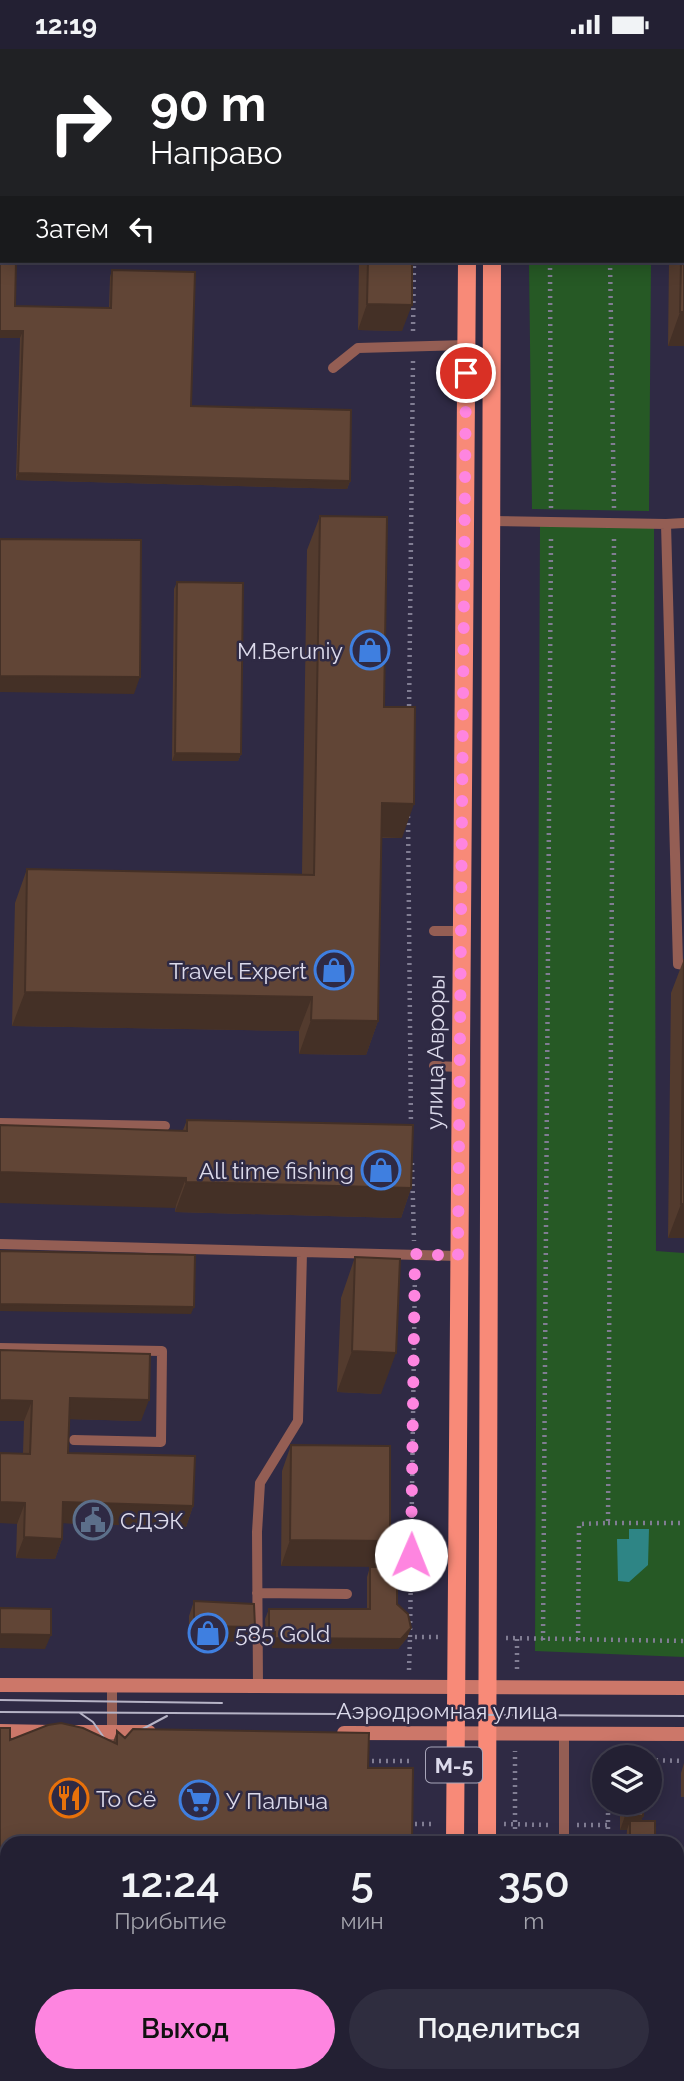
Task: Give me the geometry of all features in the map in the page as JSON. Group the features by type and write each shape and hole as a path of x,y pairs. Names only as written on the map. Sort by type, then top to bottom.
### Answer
{"main road":[{"name":"улица Авроры","path":"455,1836 454,1637 467,263"},
{"name":"М-5","path":"487,1836 492,263"},
{"name":"Аэродромная улица","path":"0,1685 684,1688"},
{"path":"0,1731 164,1733"},
{"name":"Аэродромная улица","path":"327,1733 684,1734"}],"lane":[{"path":"333,368 358,348 466,345"},
{"path":"491,521 684,523"},
{"path":"666,524 678,964 684,965"},
{"path":"434,931 461,931"},
{"path":"434,1066 460,1067"},
{"path":"0,1123 165,1126"},
{"path":"0,1244 458,1256"},
{"path":"258,1686 260,1483 299,1421 302,1252"},
{"path":"0,1348 162,1351 161,1442 74,1440"},
{"path":"257,1593 347,1594"},
{"path":"244,1606 257,1606"},
{"path":"112,1685 112,1765"},
{"path":"564,1733 564,1836"}],"path":[{"path":"409,720 414,263"},
{"path":"543,1640 551,521 550,263"},
{"path":"608,1523 614,522 610,263"},
{"path":"408,804 411,1132"},
{"path":"412,1159 415,1254 410,1637 454,1637"},
{"path":"578,1640 579,1524 684,1523"},
{"path":"486,1637 684,1641"},
{"path":"355,1760 408,1761"},
{"path":"662,1760 684,1761"},
{"path":"408,1810 408,1833"},
{"path":"608,1815 608,1836"}],"shaded area":[{"path":"529,263 651,263 649,511 532,509"},
{"path":"540,525 654,527 656,1251 684,1253 684,1657 535,1651"},
{"path":"629,1529 649,1529 648,1565 629,1582 618,1581 617,1539 629,1539"}],"building":[{"path":"0,263 16,263 15,306 111,308 112,270 195,272 191,406 351,410 350,481 18,473 23,331 0,331"},
{"path":"368,263 412,263 412,305 367,304"},
{"path":"681,263 684,263 684,312 680,312"},
{"path":"320,516 387,517 384,707 415,707 414,804 382,803 378,1021 311,1020 312,997 25,992 27,869 314,875"},
{"path":"0,539 141,540 140,677 0,676"},
{"path":"177,582 243,583 241,754 175,753"},
{"path":"684,959 684,1204 681,1204"},
{"path":"187,1120 413,1125 411,1188 186,1182 186,1178 0,1172 0,1125 187,1131"},
{"path":"0,1251 195,1255 194,1307 0,1304"},
{"path":"355,1257 400,1259 396,1353 352,1351"},
{"path":"0,1350 150,1354 149,1400 70,1398 68,1453 195,1456 193,1506 63,1502 62,1539 24,1537 25,1503 0,1502 0,1453 30,1454 32,1401 0,1400"},
{"path":"291,1445 390,1446 390,1541 290,1540"},
{"path":"370,1567 397,1567 397,1604 408,1614 411,1628 401,1639 275,1638 275,1632 269,1632 269,1609 370,1609"},
{"path":"194,1601 254,1604 255,1627 194,1626"},
{"path":"0,1608 51,1609 51,1635 0,1634"},
{"path":"61,1723 83,1728 117,1744 117,1731 125,1738 133,1729 369,1733 368,1768 413,1768 412,1836 0,1836 0,1728 10,1728 10,1740 48,1725"},
{"path":"630,1821 655,1821 655,1836 630,1836"}],"tram line":[{"path":"0,1700 222,1703"},
{"path":"0,1712 684,1716"},
{"path":"80,1713 93,1722 116,1755"},
{"path":"128,1744 137,1732 167,1716"}],"place":[{"name":"M.Beruniy","path":"370,650"},
{"name":"Travel Expert","path":"334,970"},
{"name":"All time fishing","path":"381,1170"},
{"name":"СДЭК","path":"93,1520"},
{"name":"585 Gold","path":"208,1633"},
{"name":"То Сё","path":"69,1798"},
{"name":"У Палыча","path":"199,1800"}],"route":[{"path":"411,1555 415,1254 458,1256 466,373"}]}
